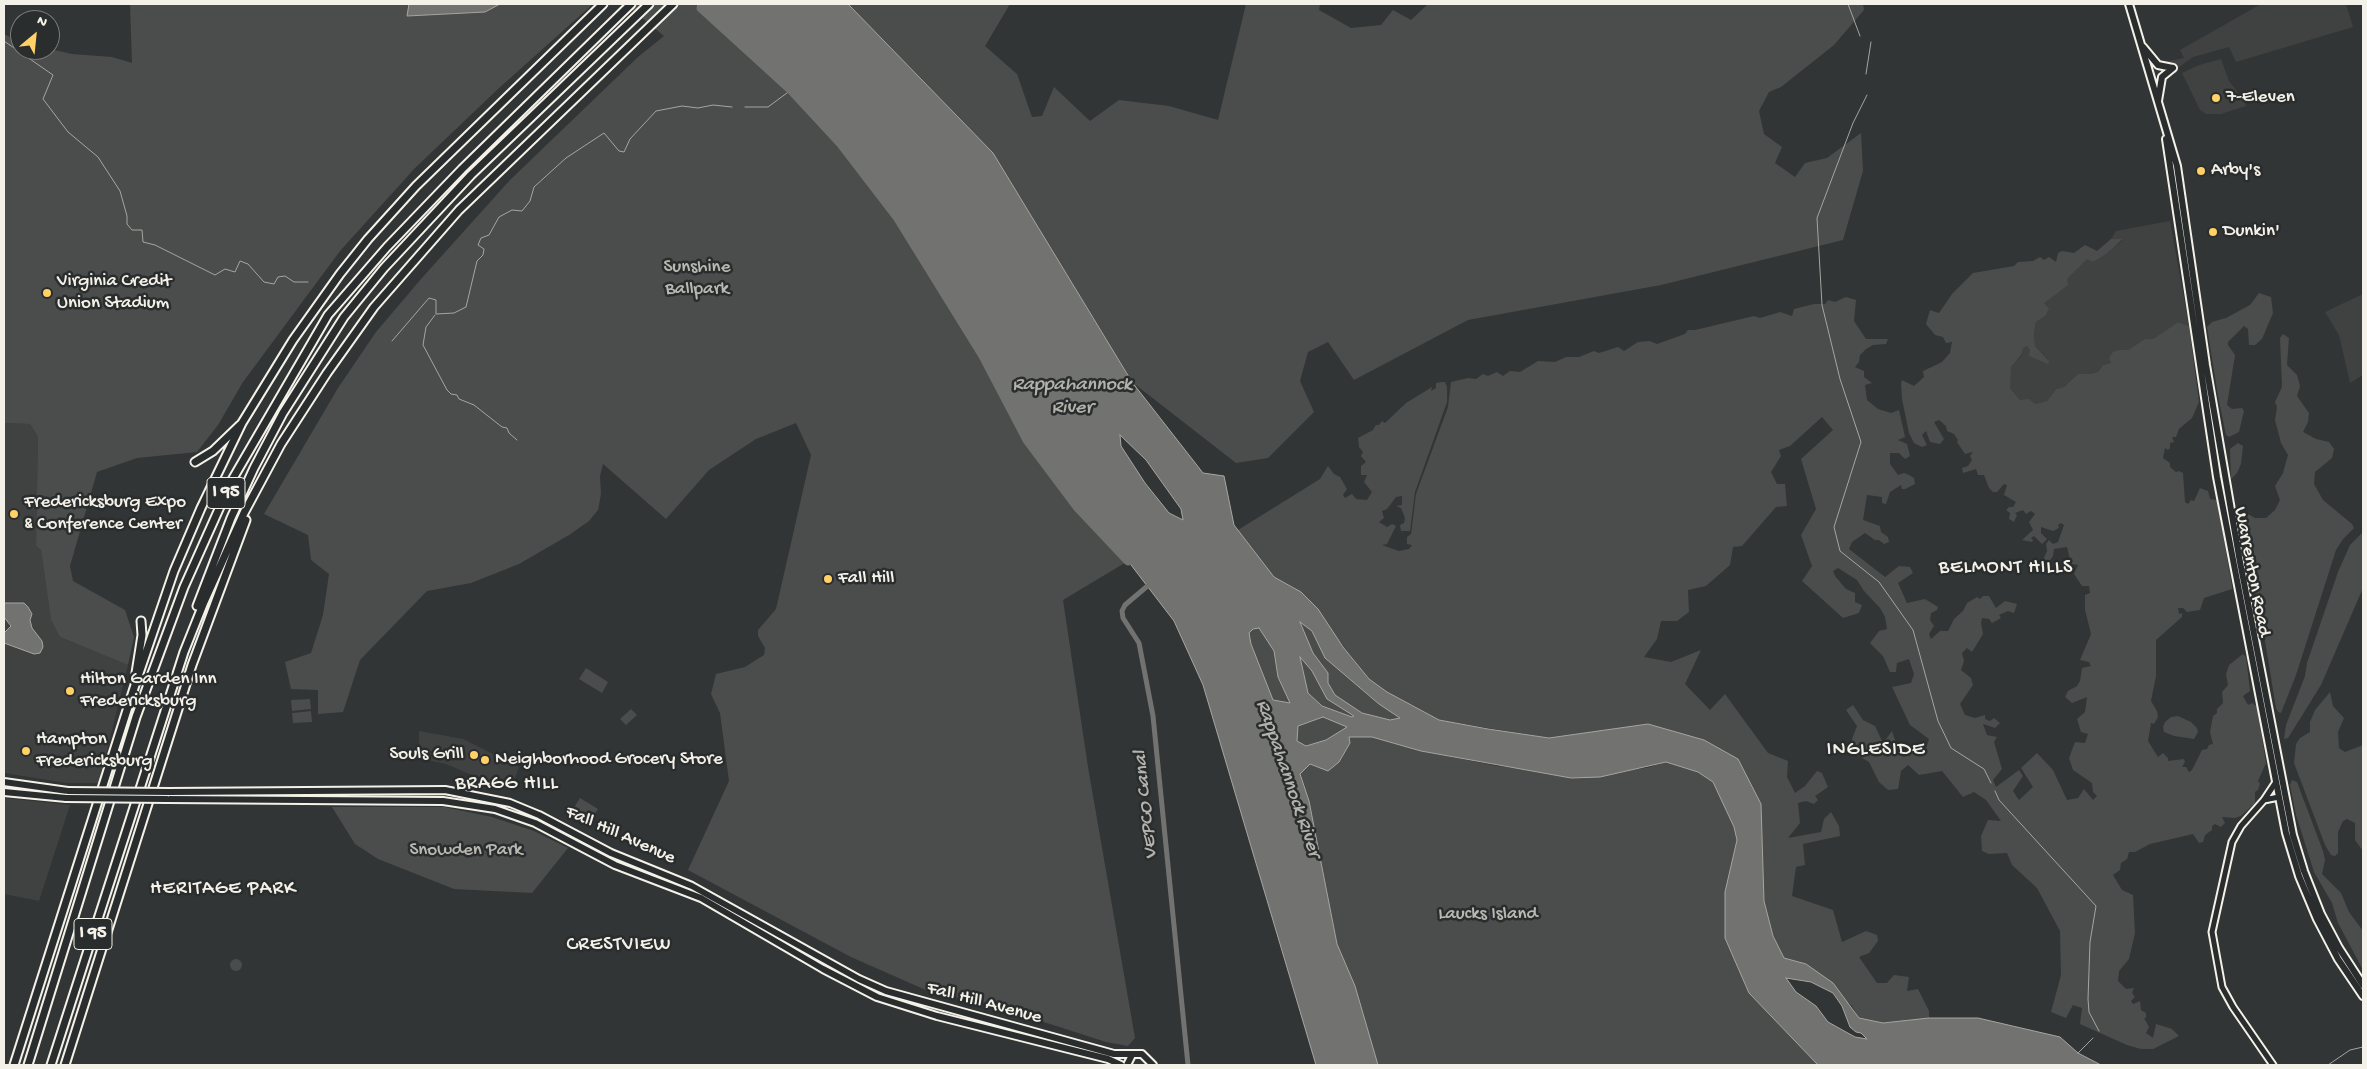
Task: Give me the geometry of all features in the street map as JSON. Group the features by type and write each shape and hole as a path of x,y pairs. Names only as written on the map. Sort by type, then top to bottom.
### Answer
{"highway":[{"name":"I 95","path":"14,1065 135,686 174,571 200,508 242,423 293,340 340,274 368,239 416,186 603,4"},
{"name":"I 95","path":"28,1065 136,717 184,587 232,480 328,315 387,247 462,169 631,4"},
{"name":"I 95","path":"51,1065 184,652 192,621 231,518 254,468 283,414 344,317 384,268 471,175 649,4"},
{"name":"I 95","path":"184,652 228,549 281,444 327,373 374,307 458,210 673,4"},
{"path":"195,462 213,451 242,423"},
{"path":"65,1065 192,665 227,567 261,482"},
{"path":"135,686 134,672 142,635 141,621"}],"main road":[{"name":"Warrenton Road","path":"2129,4 2166,136 2207,419 2289,845 2310,904 2331,947 2363,996"},
{"path":"2141,44 2158,66 2173,68 2162,77 2158,104"},
{"name":"Warrenton Road","path":"2166,136 2173,149 2177,166 2207,375 2289,816 2299,856 2315,901 2334,940 2363,985"},
{"name":"Fall Hill Avenue","path":"4,782 67,795 169,792 454,791 510,803 539,815 625,858 692,886 859,979 886,991 1114,1054 1142,1054 1150,1064"},
{"name":"Fall Hill Avenue","path":"4,792 167,799 443,801 495,808 535,823 615,865 701,898 877,997 922,1012 1108,1059 1121,1065"},
{"path":"615,865 625,858"},
{"path":"1068,1050 1112,1065"},
{"path":"1126,1065 1132,1055"}],"street":[{"path":"2273,1065 2233,1007 2222,987 2212,932 2232,842 2241,826 2264,800 2276,781"},
{"path":"2264,800 2279,797"}],"shaded area":[{"path":"2261,4 2346,4 2353,27 2236,62 2229,47 2193,57 2171,73 2163,62 2184,58 2180,50"},
{"path":"2221,59 2229,81 2246,106 2221,114 2206,114 2200,110 2182,73 2199,65"},
{"path":"2170,221 2189,326 2178,322 2153,339 2145,339 2128,350 2119,350 2111,363 2103,365 2098,372 2078,374 2064,387 2056,389 2047,401 2035,404 2020,400 2010,388 2009,379 2011,367 2022,355 2023,348 2027,346 2030,350 2049,360 2035,346 2034,333 2036,322 2045,316 2044,303 2087,258 2093,262 2121,242 2123,239 2111,239 2116,231"},
{"path":"2363,294 2363,375 2350,383 2339,335 2325,312"},
{"path":"4,423 30,424 38,437 36,546 41,550 51,620 60,637 128,665 99,783 67,783 4,773"},
{"path":"419,731 463,739 519,767 510,791 446,764 423,759 419,742"},
{"path":"4,798 70,805 39,901 4,894"}],"green space":[{"path":"130,4 409,4 408,16 484,12 500,4 593,4 498,89 415,168 340,251 243,382 218,425 197,452 137,458 97,472 70,566 73,581 125,610 134,637 128,665 60,637 51,620 41,550 36,546 38,437 30,424 4,423 4,34 10,37 10,60 60,60 60,51 112,57 132,63"},
{"name":"Sunshine Ballpark","path":"625,4 696,4 791,90 841,144 897,217 983,356 1027,440 1078,508 1128,561 1063,600 1088,767 1135,1038 1128,1046 1106,1042 988,1004 928,991 851,957 688,870 729,781 720,713 711,694 716,674 745,667 764,655 765,648 758,636 758,630 776,609 811,455 796,423 756,439 709,470 666,519 603,464 600,476 601,494 598,510 589,521 519,564 471,583 427,591 360,660 343,712 318,714 318,690 291,689 285,662 311,653 323,615 329,574 311,560 308,535 264,514 338,388 376,332 510,180 638,57 664,36"},
{"path":"848,4 1010,4 985,46 1017,74 1032,117 1042,116 1054,87 1090,121 1119,100 1169,106 1218,120 1246,4 1320,4 1319,10 1351,28 1381,25 1393,10 1411,20 1428,4 1863,4 1864,10 1834,45 1781,87 1769,92 1759,111 1764,134 1782,147 1775,163 1795,177 1805,163 1827,158 1861,133 1863,171 1843,240 1661,285 1468,320 1354,380 1328,342 1308,352 1300,381 1314,412 1268,458 1236,463 1132,382 993,153"},
{"path":"2111,239 2123,239 2106,254 2093,262 2087,259 2067,279 2068,285 2044,303 2049,309 2045,316 2036,322 2034,333 2035,346 2049,361 2048,364 2029,356 2030,350 2027,346 2023,348 2022,354 2011,367 2010,388 2020,400 2029,399 2035,404 2047,401 2056,389 2064,387 2078,374 2098,372 2103,365 2111,363 2109,358 2113,352 2128,350 2145,339 2153,339 2178,322 2189,326 2199,402 2192,418 2179,429 2176,437 2172,437 2174,442 2170,443 2168,450 2165,448 2163,458 2170,463 2170,467 2176,472 2183,473 2185,502 2188,504 2191,500 2194,501 2200,488 2208,491 2210,499 2217,500 2232,589 2204,598 2200,610 2187,612 2183,608 2178,608 2179,614 2182,613 2182,617 2156,640 2156,676 2151,701 2158,717 2154,724 2151,723 2148,741 2158,757 2163,753 2168,758 2168,761 2184,759 2185,762 2182,767 2186,767 2189,772 2192,770 2202,750 2207,749 2209,745 2213,744 2210,732 2213,716 2223,703 2222,692 2228,685 2226,674 2229,665 2243,654 2246,657 2250,691 2243,696 2248,705 2252,703 2257,706 2266,763 2258,781 2260,784 2255,792 2255,803 2241,816 2235,818 2222,817 2225,823 2221,827 2215,824 2212,826 2212,830 2205,835 2203,842 2199,843 2193,834 2150,844 2135,852 2129,852 2127,859 2121,863 2120,870 2113,875 2122,890 2133,895 2135,933 2129,959 2119,971 2118,981 2126,989 2134,988 2132,993 2135,997 2131,1001 2133,1004 2140,1001 2141,1010 2146,1013 2146,1018 2144,1018 2149,1027 2146,1033 2153,1038 2156,1024 2172,1029 2179,1036 2153,1049 2141,1049 2127,1045 2080,1024 2082,1008 2073,1005 2066,1018 2051,1012 2061,975 2060,931 2037,888 2012,865 2007,853 1989,854 1982,851 1981,836 1988,820 2001,821 1986,800 1974,792 1963,797 1942,771 1919,775 1908,765 1901,771 1898,789 1888,790 1879,782 1869,762 1855,754 1852,739 1857,726 1846,710 1853,705 1863,720 1875,726 1883,743 1892,731 1897,746 1915,754 1925,752 1929,739 1910,725 1892,687 1911,683 1914,674 1909,659 1897,663 1896,672 1890,672 1883,656 1870,643 1879,631 1887,629 1885,617 1880,608 1864,591 1857,580 1838,568 1833,571 1835,576 1846,589 1855,593 1855,602 1862,605 1859,613 1843,618 1802,581 1812,566 1801,535 1816,509 1801,459 1833,430 1822,417 1790,446 1779,450 1781,456 1771,472 1777,484 1785,484 1787,506 1776,507 1742,546 1733,547 1730,565 1706,586 1688,590 1689,612 1677,621 1661,621 1657,639 1644,657 1671,662 1701,650 1685,684 1710,710 1725,694 1768,753 1788,761 1787,777 1795,793 1805,786 1817,771 1822,773 1828,787 1815,796 1818,800 1814,804 1806,801 1798,803 1800,823 1788,838 1821,832 1824,819 1831,812 1839,826 1840,836 1803,844 1805,865 1796,867 1792,896 1833,910 1842,942 1866,931 1877,935 1878,941 1869,953 1859,957 1877,983 1887,983 1894,975 1909,977 1907,991 1918,989 1929,1011 1929,1018 1883,1023 1859,1018 1852,1006 1806,964 1784,958 1773,936 1764,901 1761,804 1648,724 1549,738 1439,720 1387,692 1369,679 1301,592 1274,577 1238,530 1320,479 1328,466 1334,474 1340,477 1347,489 1343,495 1345,498 1352,494 1356,499 1367,500 1372,492 1364,482 1367,475 1361,475 1361,466 1366,462 1361,456 1363,452 1359,447 1358,438 1373,430 1382,421 1385,423 1406,403 1432,387 1431,391 1436,388 1436,383 1445,382 1447,402 1415,492 1410,531 1401,531 1400,525 1404,523 1405,518 1401,508 1396,506 1402,505 1402,496 1396,497 1387,509 1382,511 1384,518 1379,522 1387,527 1392,524 1396,526 1387,544 1382,545 1399,551 1409,549 1412,545 1407,544 1407,537 1411,534 1416,494 1448,407 1451,382 1468,378 1476,379 1483,374 1488,376 1497,372 1503,376 1510,371 1520,372 1538,361 1555,362 1566,357 1579,357 1594,351 1599,353 1618,347 1624,351 1638,342 1650,341 1657,344 1685,334 1688,330 1754,316 1760,318 1780,312 1792,316 1794,309 1814,304 1825,304 1828,300 1835,302 1846,297 1856,300 1854,321 1866,339 1888,339 1886,344 1873,345 1866,349 1860,355 1859,362 1855,367 1864,371 1864,377 1872,383 1865,385 1867,400 1878,409 1891,413 1899,410 1905,437 1898,440 1907,444 1910,456 1905,459 1899,453 1890,453 1890,464 1898,475 1904,473 1914,478 1915,484 1905,489 1902,489 1901,485 1890,492 1886,504 1882,503 1882,497 1867,495 1863,520 1880,526 1881,532 1888,537 1889,542 1884,544 1865,533 1852,542 1849,549 1885,577 1899,566 1910,567 1913,573 1898,583 1907,603 1925,599 1938,607 1937,610 1931,613 1930,620 1934,626 1929,634 1931,639 1940,631 1948,631 1954,619 1963,611 1967,603 1977,597 1980,599 1983,596 1989,596 1996,608 2005,601 2017,604 2014,613 2008,611 1999,615 2001,618 1992,623 1989,619 1982,618 1983,634 1972,652 1967,648 1962,653 1964,661 1961,670 1971,678 1973,685 1960,704 1965,715 1975,718 1985,715 1985,719 1990,721 1994,718 2000,723 1995,728 1983,724 1987,735 1997,737 1994,742 2002,769 1993,780 1996,787 2019,770 2023,776 2013,791 2019,800 2033,787 2021,768 2037,753 2053,770 2067,800 2078,798 2084,789 2093,800 2097,796 2093,792 2092,783 2073,770 2069,758 2075,742 2085,743 2088,734 2081,732 2077,719 2085,712 2087,697 2072,703 2065,697 2068,691 2077,686 2080,681 2082,668 2091,666 2089,662 2080,660 2091,634 2085,610 2085,595 2090,593 2089,586 2082,586 2074,574 2078,565 2071,564 2067,547 2054,549 2050,560 2043,560 2047,551 2046,544 2049,540 2053,544 2058,542 2064,525 2061,523 2058,525 2059,528 2053,531 2041,527 2041,533 2047,539 2042,544 2034,536 2031,538 2032,542 2022,540 2033,530 2029,522 2035,514 2031,511 2026,514 2023,510 2015,513 2017,515 2014,522 2009,519 2010,513 2006,510 2009,507 2013,507 2016,502 2004,495 2007,485 2004,484 1997,492 1993,492 1989,488 1984,475 1978,475 1976,469 1963,473 1962,468 1968,466 1972,460 1970,456 1973,452 1965,454 1954,434 1947,431 1946,426 1939,420 1934,422 1944,439 1940,444 1930,442 1926,431 1922,435 1927,445 1922,447 1914,443 1909,433 1902,399 1901,383 1902,380 1914,386 1924,377 1923,371 1942,362 1950,353 1952,342 1946,343 1943,337 1935,335 1926,324 1930,310 1939,313 1952,294 1973,273 2014,266 2018,262 2033,261 2040,257 2044,260 2049,257 2056,262 2058,253 2062,251 2074,253 2085,245 2097,251"},
{"path":"2259,293 2271,297 2273,313 2262,339 2255,345 2249,345 2248,329 2244,326 2228,342 2235,355 2227,405 2232,409 2242,408 2244,411 2239,432 2229,437 2226,435 2218,396 2207,327 2212,322 2226,318 2250,305"},
{"path":"2283,334 2289,338 2287,365 2297,375 2300,386 2297,396 2309,413 2308,422 2303,432 2316,439 2329,442 2334,449 2332,458 2315,472 2314,484 2323,500 2352,524 2354,528 2343,539 2336,550 2296,675 2281,713 2276,708 2264,635 2239,513 2241,510 2255,518 2266,518 2275,510 2280,500 2275,486 2283,473 2288,455 2281,443 2275,420 2277,407 2275,402 2282,387 2280,338"},
{"path":"2238,443 2243,446 2241,464 2237,473 2231,479 2230,449"},
{"path":"2363,532 2363,588 2321,685 2288,738 2284,739 2286,725 2305,676 2307,663 2338,572 2350,545"},
{"path":"1300,621 1312,631 1325,658 1379,704 1401,718 1390,720 1362,713 1335,695 1328,683 1328,673 1313,653"},
{"path":"1259,628 1274,651 1278,677 1290,703 1273,701 1251,644 1249,633 1253,629"},
{"path":"1299,656 1312,671 1327,699 1355,716 1352,717 1322,706 1308,693"},
{"path":"586,668 608,682 602,693 579,679"},
{"path":"2330,692 2333,706 2344,718 2338,732 2339,748 2345,752 2363,745 2363,851 2355,840 2355,823 2347,819 2343,821 2338,832 2338,853 2335,856 2331,855 2325,845 2294,763 2296,744 2300,738 2310,732 2310,722 2315,710"},
{"path":"310,699 311,709 292,711 291,700"},
{"path":"631,709 637,715 626,725 620,719"},
{"path":"311,711 312,722 293,723 292,713"},
{"path":"2178,716 2191,722 2197,728 2198,732 2194,739 2174,736 2164,732 2165,722 2171,717"},
{"path":"1323,717 1348,726 1326,740 1306,746 1297,741 1297,726"},
{"name":"Laucks Island","path":"1349,737 1372,737 1421,751 1497,766 1543,771 1626,770 1646,768 1666,762 1698,772 1714,782 1734,827 1737,840 1725,892 1725,937 1749,993 1818,1065 1378,1065 1355,986 1337,944 1309,801 1300,774 1310,764 1339,762 1350,743"},
{"path":"2292,780 2297,782 2323,851 2325,860 2322,874 2341,893 2349,912 2363,931 2363,970 2338,923 2332,903 2314,872 2296,815 2290,785"},
{"path":"580,798 598,809 591,820 573,809"},
{"name":"Snowden Park","path":"332,807 444,807 492,817 534,831 568,848 532,893 454,889 378,859 355,844"},
{"path":"234,959 238,959 242,965 238,971 234,971 230,967 230,963"}],"water":[{"path":"409,4 500,4 485,12 407,16"},
{"name":"Rappahannock River","path":"696,4 848,4 993,153 1132,382 1203,473 1224,476 1234,525 1274,577 1301,592 1318,609 1343,647 1369,679 1387,692 1439,720 1488,729 1549,738 1648,724 1704,740 1738,759 1761,804 1764,901 1773,936 1784,958 1806,964 1833,983 1859,1018 1883,1023 1929,1018 1978,1018 2060,1037 2078,1053 2101,1065 1818,1065 1749,993 1725,938 1725,892 1737,840 1734,827 1713,782 1698,772 1666,762 1600,777 1571,778 1421,751 1372,737 1349,737 1350,743 1339,762 1328,771 1310,764 1300,774 1309,801 1337,944 1355,986 1378,1065 1316,1065 1203,685 1174,621 1128,561 1078,508 1027,440 983,356 897,217 841,144 791,90","holes":["1120,435 1146,460 1181,509 1183,520 1169,513 1145,483 1121,446","1300,622 1312,631 1325,658 1379,704 1400,718 1390,720 1362,713 1335,695 1328,683 1328,673 1313,653","1259,628 1274,651 1278,677 1290,703 1273,700 1251,644 1249,633 1253,629","1300,657 1312,671 1327,699 1354,716 1352,717 1322,706 1308,693","1323,717 1347,727 1326,740 1306,746 1297,741 1298,726","1786,978 1811,982 1833,993 1842,1006 1850,1027 1867,1039 1855,1037 1828,1022 1816,1006 1796,992"]},
{"path":"4,603 24,603 28,607 32,614 30,620 32,628 42,641 43,647 40,653 34,654 4,643 4,633 11,626 4,617"}],"waterway":[{"path":"1848,4 1860,36"},
{"path":"701,8 791,90 841,144 897,217 983,356 1027,440 1078,508 1128,561"},
{"path":"4,41 53,75 43,99 68,132 98,157 120,191 127,216 127,224 132,230 142,230 143,242 155,245 215,275 225,269 235,272 240,261 248,264 264,282 274,284 278,277 285,276 294,282 308,282"},
{"path":"1866,74 1871,42"},
{"path":"745,107 768,107 791,90"},
{"path":"1867,95 1853,123 1817,218 1822,305 1840,379 1861,442 1834,527 1840,551 1879,582 1913,630 1938,721 1951,748 1984,769 1991,783"},
{"path":"392,341 429,298 436,300 436,314 454,313 466,307 477,261 483,255 484,249 478,245 481,238 489,235 499,217 512,210 522,211 530,201 534,187 566,158 604,133 619,151 624,152 630,139 656,111 682,106 698,108 713,105 732,107"},
{"path":"435,315 426,327 423,345 447,390 451,394 457,395 459,399 474,405 502,427 507,428 509,433 517,440"},
{"name":"VEPCO Canal","path":"1151,583 1125,605 1122,611 1123,618 1139,643 1153,716 1188,1065"},
{"path":"1995,791 1999,800 2096,906 2090,942 2088,999 2089,1012 2099,1031"},
{"path":"2078,1053 2093,1038"},
{"path":"2328,1065 2350,1050 2363,1047"}],"place":[{"name":"7-Eleven","path":"2216,98"},
{"name":"Arby's","path":"2201,171"},
{"name":"Dunkin'","path":"2213,232"},
{"name":"Virginia Credit Union Stadium","path":"47,293"},
{"name":"Fredericksburg Expo & Conference Center","path":"14,514"},
{"name":"Fall Hill","path":"828,579"},
{"name":"Hilton Garden Inn Fredericksburg","path":"70,691"},
{"name":"Hampton Fredericksburg","path":"26,751"},
{"name":"Souls Grill","path":"474,755"},
{"name":"Neighborhood Grocery Store","path":"485,760"}],"district":[{"name":"BELMONT HILLS","path":"2006,569"},
{"name":"INGLESIDE","path":"1876,751"},
{"name":"BRAGG HILL","path":"507,785"},
{"name":"HERITAGE PARK","path":"223,890"},
{"name":"CRESTVIEW","path":"619,946"}]}
